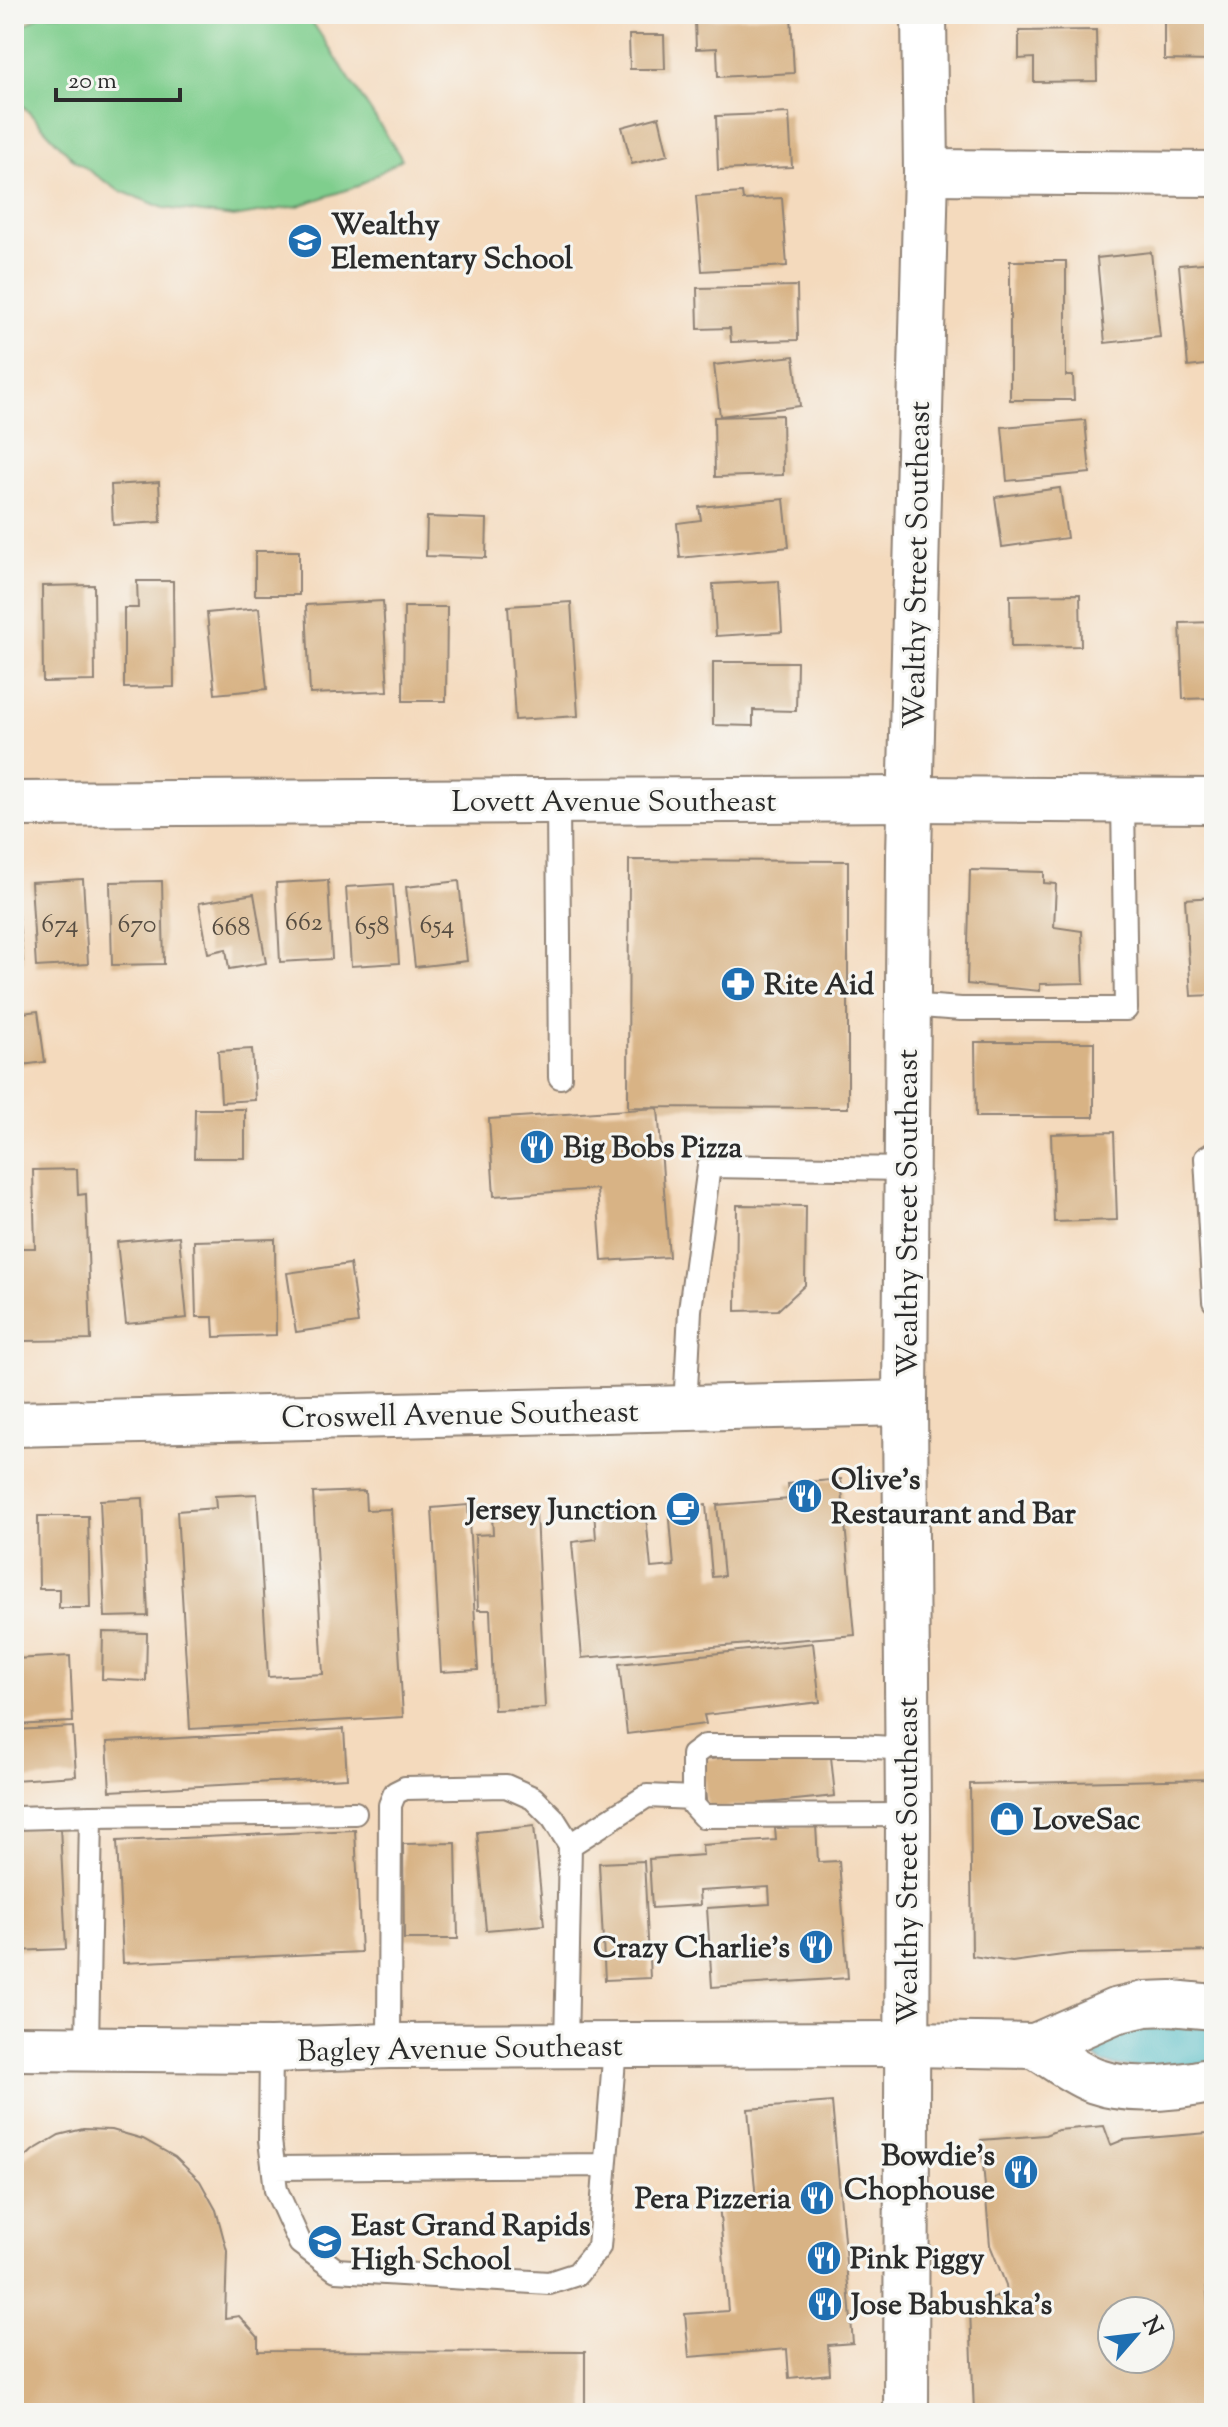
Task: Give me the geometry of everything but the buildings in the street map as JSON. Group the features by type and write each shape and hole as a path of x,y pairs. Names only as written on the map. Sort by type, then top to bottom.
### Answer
{"street":[{"name":"Wealthy Street Southeast","path":"906,2413 908,1815 905,1403 910,799 926,172 924,14"},
{"path":"926,172 1214,174"},
{"name":"Lovett Avenue Southeast","path":"14,804 910,799 1214,801"},
{"name":"Croswell Avenue Southeast","path":"14,1424 905,1403"},
{"path":"1035,2046 1115,2011 1145,2004 1214,2007"},
{"name":"Bagley Avenue Southeast","path":"14,2048 271,2050 389,2046 1035,2046"},
{"path":"1035,2046 1093,2081 1123,2088 1159,2088 1214,2080"}],"lane":[{"path":"558,801 560,1077"},
{"path":"908,1005 961,1009 1126,1009 1123,801"},
{"path":"1210,1156 1214,1301"},
{"path":"685,1409 690,1310 709,1166 907,1169"},
{"path":"907,1749 705,1746 693,1755 693,1805 703,1816 908,1815"},
{"path":"389,2046 390,1805 395,1793 405,1788 506,1786 533,1798 553,1818 570,1845 566,2046"},
{"path":"570,1845 647,1796 693,1798"},
{"path":"14,1818 355,1813"},
{"path":"87,2047 91,1816"},
{"path":"271,2050 270,2140 275,2179 300,2243 336,2270 549,2283 577,2274 599,2247 615,2047"},
{"path":"275,2179 605,2165"}],"green space":[{"path":"42,14 307,14 402,159 358,186 298,206 234,217 164,208 118,190 74,160 14,93 14,32"}],"water":[{"path":"1140,2022 1202,2025 1214,2029 1214,2066 1158,2071 1102,2063 1091,2052 1090,2039"}],"place":[{"name":"Wealthy Elementary School","path":"305,241"},
{"name":"Rite Aid","path":"738,984"},
{"name":"Big Bobs Pizza","path":"537,1147"},
{"name":"Olive’s Restaurant and Bar","path":"805,1496"},
{"name":"Jersey Junction","path":"683,1509"},
{"name":"LoveSac","path":"1007,1819"},
{"name":"Crazy Charlie's","path":"816,1947"},
{"name":"Bowdie's Chophouse","path":"1021,2172"},
{"name":"Pera Pizzeria","path":"817,2198"},
{"name":"East Grand Rapids High School","path":"325,2242"},
{"name":"Pink Piggy","path":"824,2258"},
{"name":"Jose Babushka's","path":"825,2304"}]}
